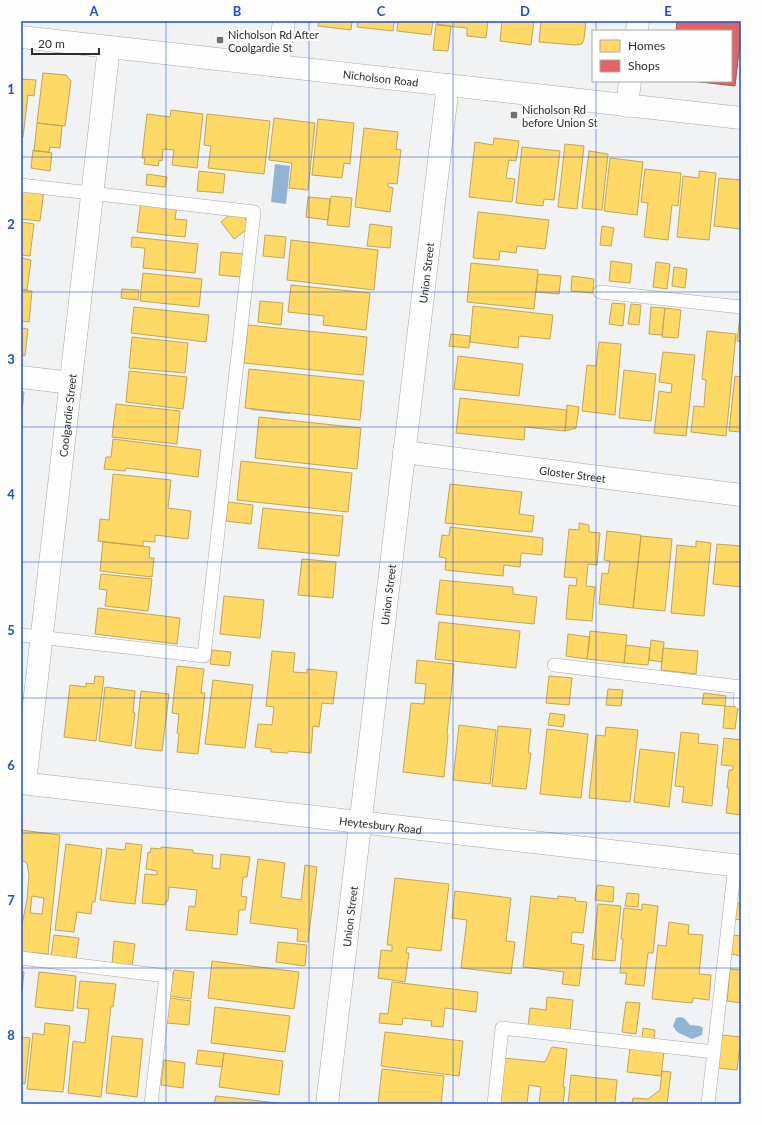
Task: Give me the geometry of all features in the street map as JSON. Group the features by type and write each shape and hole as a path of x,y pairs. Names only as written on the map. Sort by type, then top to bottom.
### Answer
{"street":[{"path":"278,66 284,21"},
{"name":"Nicholson Road","path":"21,37 741,118"},
{"name":"Coolgardie Street","path":"23,783 31,636 71,383 109,47"},
{"path":"627,106 630,82"},
{"name":"Union Street","path":"327,1104 448,85"},
{"path":"21,377 71,383"},
{"name":"Gloster Street","path":"404,452 741,495"},
{"name":"Heytesbury Road","path":"23,783 738,865"}],"lane":[{"path":"21,185 254,212 204,656 31,636"},
{"path":"600,292 741,307"},
{"path":"554,665 741,687"},
{"path":"741,694 741,703"},
{"path":"708,1104 738,865"},
{"path":"21,958 166,976 151,1104"},
{"path":"494,1104 502,1028 714,1052"}],"water":[{"path":"275,164 290,166 286,204 271,202"},
{"path":"251,403 291,406 290,414 251,410"},
{"path":"676,1018 684,1018 690,1025 700,1026 703,1028 702,1035 692,1039 677,1032 673,1026"}],"building: Homes":[{"path":"319,21 352,21 351,30 318,26"},
{"path":"358,21 394,21 393,31 357,27"},
{"path":"398,21 433,21 431,35 397,31"},
{"path":"437,21 488,21 486,38 467,36 467,28 437,25"},
{"path":"502,21 534,21 531,45 500,41"},
{"path":"541,21 586,21 582,44 575,45 539,42"},
{"path":"436,24 451,26 448,51 433,50"},
{"path":"43,73 66,75 71,81 65,126 37,123"},
{"path":"21,79 36,80 34,96 28,95 23,137 21,137"},
{"path":"171,110 203,114 197,168 172,165 174,150 163,149 162,161 159,160 158,166 144,164 145,158 142,158 147,114 170,117"},
{"path":"207,114 270,121 264,174 208,168 211,146 204,145"},
{"path":"274,118 315,123 308,190 289,188 292,163 269,160"},
{"path":"318,119 354,123 350,164 344,163 342,178 312,175"},
{"path":"37,123 62,126 60,148 50,147 49,152 34,151"},
{"path":"364,128 398,132 396,149 401,150 397,184 388,183 388,187 393,188 390,212 355,207"},
{"path":"494,138 519,141 516,161 509,160 506,178 515,179 512,202 469,197 475,142 493,145"},
{"path":"565,144 584,146 577,209 558,207"},
{"path":"522,147 560,151 554,200 544,199 543,206 516,203"},
{"path":"33,150 52,153 50,171 31,168"},
{"path":"589,151 608,154 602,210 582,208"},
{"path":"610,158 643,162 637,215 604,211"},
{"path":"645,169 681,173 678,206 672,205 668,240 644,237 648,203 641,202"},
{"path":"199,171 225,174 223,193 197,191"},
{"path":"699,171 716,173 709,240 677,237 683,176 699,178"},
{"path":"147,174 167,177 165,187 146,185"},
{"path":"719,178 741,180 741,229 714,226"},
{"path":"21,187 44,190 40,221 21,219"},
{"path":"331,196 352,198 349,227 327,225"},
{"path":"308,197 330,199 328,220 306,217"},
{"path":"141,202 177,206 175,219 187,220 185,237 137,232"},
{"path":"478,212 549,220 545,249 517,246 516,253 500,251 499,260 473,258"},
{"path":"232,213 242,214 247,221 246,230 234,239 221,222"},
{"path":"21,222 34,224 30,256 21,255"},
{"path":"370,224 392,227 390,248 367,246"},
{"path":"602,226 614,228 611,246 600,245"},
{"path":"265,235 286,237 284,258 263,256"},
{"path":"132,237 198,244 195,273 143,268 145,248 131,247"},
{"path":"291,240 378,250 374,290 287,280"},
{"path":"221,252 244,254 241,277 219,275"},
{"path":"21,258 31,260 27,290 21,289"},
{"path":"611,261 632,264 630,283 609,281"},
{"path":"656,262 670,264 667,289 653,287"},
{"path":"471,263 538,270 534,309 467,302"},
{"path":"674,267 687,269 685,288 672,286"},
{"path":"143,273 202,279 199,307 140,301"},
{"path":"538,274 561,276 559,294 536,292"},
{"path":"572,276 594,279 593,293 571,291"},
{"path":"291,285 370,293 366,330 323,325 324,316 288,312"},
{"path":"122,289 139,290 138,300 121,298"},
{"path":"21,290 32,291 29,322 21,321"},
{"path":"260,301 283,303 281,325 258,322"},
{"path":"612,303 625,304 623,326 609,324"},
{"path":"631,304 641,305 639,325 628,324"},
{"path":"473,306 553,315 550,339 519,336 518,348 470,342"},
{"path":"134,307 209,315 206,342 131,333"},
{"path":"651,307 665,308 662,335 649,334"},
{"path":"665,308 681,310 678,338 662,337"},
{"path":"741,316 741,342 737,341"},
{"path":"248,325 367,337 363,375 244,363"},
{"path":"21,328 28,329 25,356 21,355"},
{"path":"707,331 736,334 726,436 691,432 694,406 704,407 706,380 702,379"},
{"path":"451,334 470,336 469,348 449,346"},
{"path":"132,337 188,343 185,373 129,368"},
{"path":"599,342 621,344 615,415 582,411 587,365 596,366"},
{"path":"663,352 695,355 686,436 654,433 659,391 671,393 672,384 659,382"},
{"path":"458,356 523,364 519,396 454,389"},
{"path":"249,369 364,381 360,420 245,408"},
{"path":"624,370 656,374 651,421 619,418"},
{"path":"129,371 187,377 183,409 126,402"},
{"path":"735,376 741,377 741,432 729,431"},
{"path":"21,392 24,392 21,419"},
{"path":"460,398 567,410 565,431 525,427 524,440 456,433"},
{"path":"116,404 180,411 177,444 112,437"},
{"path":"567,405 579,407 576,428 565,431"},
{"path":"259,417 361,428 357,469 255,458"},
{"path":"113,439 201,450 198,477 126,468 125,471 104,469 106,457 111,457"},
{"path":"241,461 352,473 348,512 237,500"},
{"path":"113,474 171,480 168,508 191,511 188,539 155,535 155,542 143,541 143,546 98,541 100,519 109,520"},
{"path":"450,484 522,492 519,514 534,516 532,532 445,523"},
{"path":"228,502 253,505 251,524 226,521"},
{"path":"263,508 343,516 339,556 258,548"},
{"path":"579,523 589,525 589,532 600,533 597,565 588,564 586,586 595,587 592,621 566,619 569,585 576,586 577,578 564,577 569,529 579,530"},
{"path":"450,527 543,538 542,555 521,553 520,567 504,565 503,576 445,570 446,558 439,557 442,535 449,536"},
{"path":"607,531 641,535 633,608 599,604 602,573 608,574 610,561 604,560"},
{"path":"641,536 672,539 665,611 633,608"},
{"path":"696,541 711,543 704,616 671,613 677,545 696,547"},
{"path":"103,542 150,547 149,558 154,558 152,577 100,571"},
{"path":"717,544 741,546 741,587 713,584"},
{"path":"302,559 336,562 333,598 298,595"},
{"path":"101,574 152,579 148,611 105,606 107,590 99,589"},
{"path":"440,580 513,587 513,594 537,597 534,624 436,614"},
{"path":"224,596 264,600 260,638 220,634"},
{"path":"98,608 180,618 177,644 95,634"},
{"path":"439,622 520,631 516,668 435,659"},
{"path":"590,631 627,635 624,663 587,659"},
{"path":"568,634 590,637 587,659 566,656"},
{"path":"651,640 664,642 662,662 649,660"},
{"path":"626,645 650,648 648,665 624,663"},
{"path":"663,648 698,651 696,674 661,670"},
{"path":"212,650 231,652 229,666 210,664"},
{"path":"272,651 295,653 293,672 307,673 307,669 337,672 333,704 322,703 319,727 313,726 311,753 288,751 288,753 271,752 271,749 255,747 258,724 272,725 274,707 266,706"},
{"path":"417,660 454,664 444,777 403,772 411,703 424,704 426,684 415,683"},
{"path":"177,666 204,669 201,693 205,693 198,754 177,752 179,714 172,713"},
{"path":"95,676 104,677 96,741 64,737 70,685 86,687 86,683 94,684"},
{"path":"549,676 572,678 569,705 546,703"},
{"path":"213,680 253,685 245,748 205,744"},
{"path":"105,687 135,691 133,713 135,713 131,746 99,741"},
{"path":"608,689 623,690 621,706 606,705"},
{"path":"141,691 169,694 162,751 135,748"},
{"path":"704,693 726,696 725,706 702,704"},
{"path":"725,706 738,707 735,729 723,728"},
{"path":"550,713 565,715 563,727 548,725"},
{"path":"459,725 496,730 490,784 453,780"},
{"path":"498,726 531,729 528,753 531,753 526,789 492,786"},
{"path":"606,727 638,730 630,802 589,798 596,735 605,736"},
{"path":"547,729 588,734 581,798 540,794"},
{"path":"681,732 699,734 698,743 718,745 712,806 682,802 684,787 675,786"},
{"path":"724,738 741,740 741,815 726,813 729,788 727,788 729,770 733,770 733,766 721,765"},
{"path":"640,749 675,753 669,807 634,802"},
{"path":"21,830 60,835 48,954 21,952 21,929 27,900 29,875 27,864 24,861 21,862","holes":["32,896 44,898 42,914 30,913"]},
{"path":"126,843 142,845 135,904 100,900 107,848 125,850"},
{"path":"66,844 102,849 95,902 92,902 91,914 77,912 74,932 55,930"},
{"path":"161,847 193,850 193,853 213,855 212,868 220,869 221,854 250,857 247,877 243,877 241,896 247,897 245,910 239,910 237,935 186,930 189,906 195,907 197,890 169,887 168,901 166,901 165,905 142,903 145,874 157,875 157,871 146,869 148,852 150,853 151,848 161,849"},
{"path":"258,859 285,863 281,897 301,900 305,865 317,867 308,942 297,941 298,929 250,923"},
{"path":"395,878 449,884 441,951 407,947 406,953 409,953 405,982 378,978 381,950 392,951 392,945 387,945"},
{"path":"597,885 614,887 613,902 595,900"},
{"path":"455,891 511,898 506,941 515,942 511,974 461,968 467,920 452,918"},
{"path":"627,893 639,894 638,907 625,906"},
{"path":"531,896 558,899 558,896 576,898 575,901 587,902 583,933 572,932 571,943 584,945 579,986 562,984 564,972 523,967"},
{"path":"736,903 741,903 741,920 734,919"},
{"path":"598,904 621,906 615,961 592,959"},
{"path":"642,904 658,906 653,953 648,953 644,986 625,984 627,973 620,973 624,908 642,910"},
{"path":"669,922 689,925 688,934 703,935 699,974 711,975 709,1000 693,998 692,1003 652,999 658,945 666,946"},
{"path":"54,935 79,938 76,960 51,957"},
{"path":"733,935 741,936 741,956 731,954"},
{"path":"114,941 135,944 132,966 112,964"},
{"path":"278,942 307,945 305,966 276,962"},
{"path":"212,961 299,972 294,1009 208,998"},
{"path":"730,969 741,970 741,1003 727,1001"},
{"path":"174,970 194,972 191,999 170,996"},
{"path":"21,971 24,972 22,991 21,991"},
{"path":"39,972 76,976 73,1011 35,1007"},
{"path":"80,981 116,984 113,1007 111,1006 101,1097 68,1093 73,1041 85,1043 89,1009 77,1008"},
{"path":"392,982 478,992 476,1012 445,1008 443,1027 431,1026 432,1021 403,1018 402,1025 379,1023 380,1013 388,1014"},
{"path":"547,997 573,1000 570,1030 528,1026 530,1008 546,1010"},
{"path":"170,998 191,1001 189,1025 167,1023"},
{"path":"626,1002 640,1003 636,1034 622,1032"},
{"path":"215,1007 290,1016 285,1052 211,1043"},
{"path":"45,1023 70,1026 63,1092 27,1089 33,1033 44,1035"},
{"path":"643,1028 655,1030 654,1040 642,1039"},
{"path":"385,1032 463,1041 459,1076 381,1066"},
{"path":"722,1035 741,1037 737,1070 718,1068"},
{"path":"112,1036 143,1039 137,1097 106,1093"},
{"path":"21,1037 30,1038 25,1084 21,1083"},
{"path":"552,1047 567,1049 563,1087 565,1087 563,1104 539,1104 541,1087 529,1085 527,1104 498,1104 503,1058 545,1062"},
{"path":"630,1048 664,1052 661,1076 627,1072"},
{"path":"198,1050 224,1053 222,1067 196,1064"},
{"path":"224,1053 283,1061 279,1095 219,1087"},
{"path":"164,1060 185,1063 183,1088 161,1085"},
{"path":"382,1069 444,1076 441,1104 378,1104"},
{"path":"662,1071 671,1072 667,1104 621,1104 621,1102 632,1103 633,1098 648,1099 660,1090"},
{"path":"571,1075 617,1080 615,1104 568,1104"},
{"path":"216,1096 277,1103 277,1104 214,1104"}],"building: Shops":[{"path":"677,21 741,21 735,86 701,82 732,82 732,30 676,30"}],"place":[{"name":"Nicholson Rd After Coolgardie St","path":"220,40"},
{"name":"Nicholson Rd before Union St","path":"514,115"}]}
